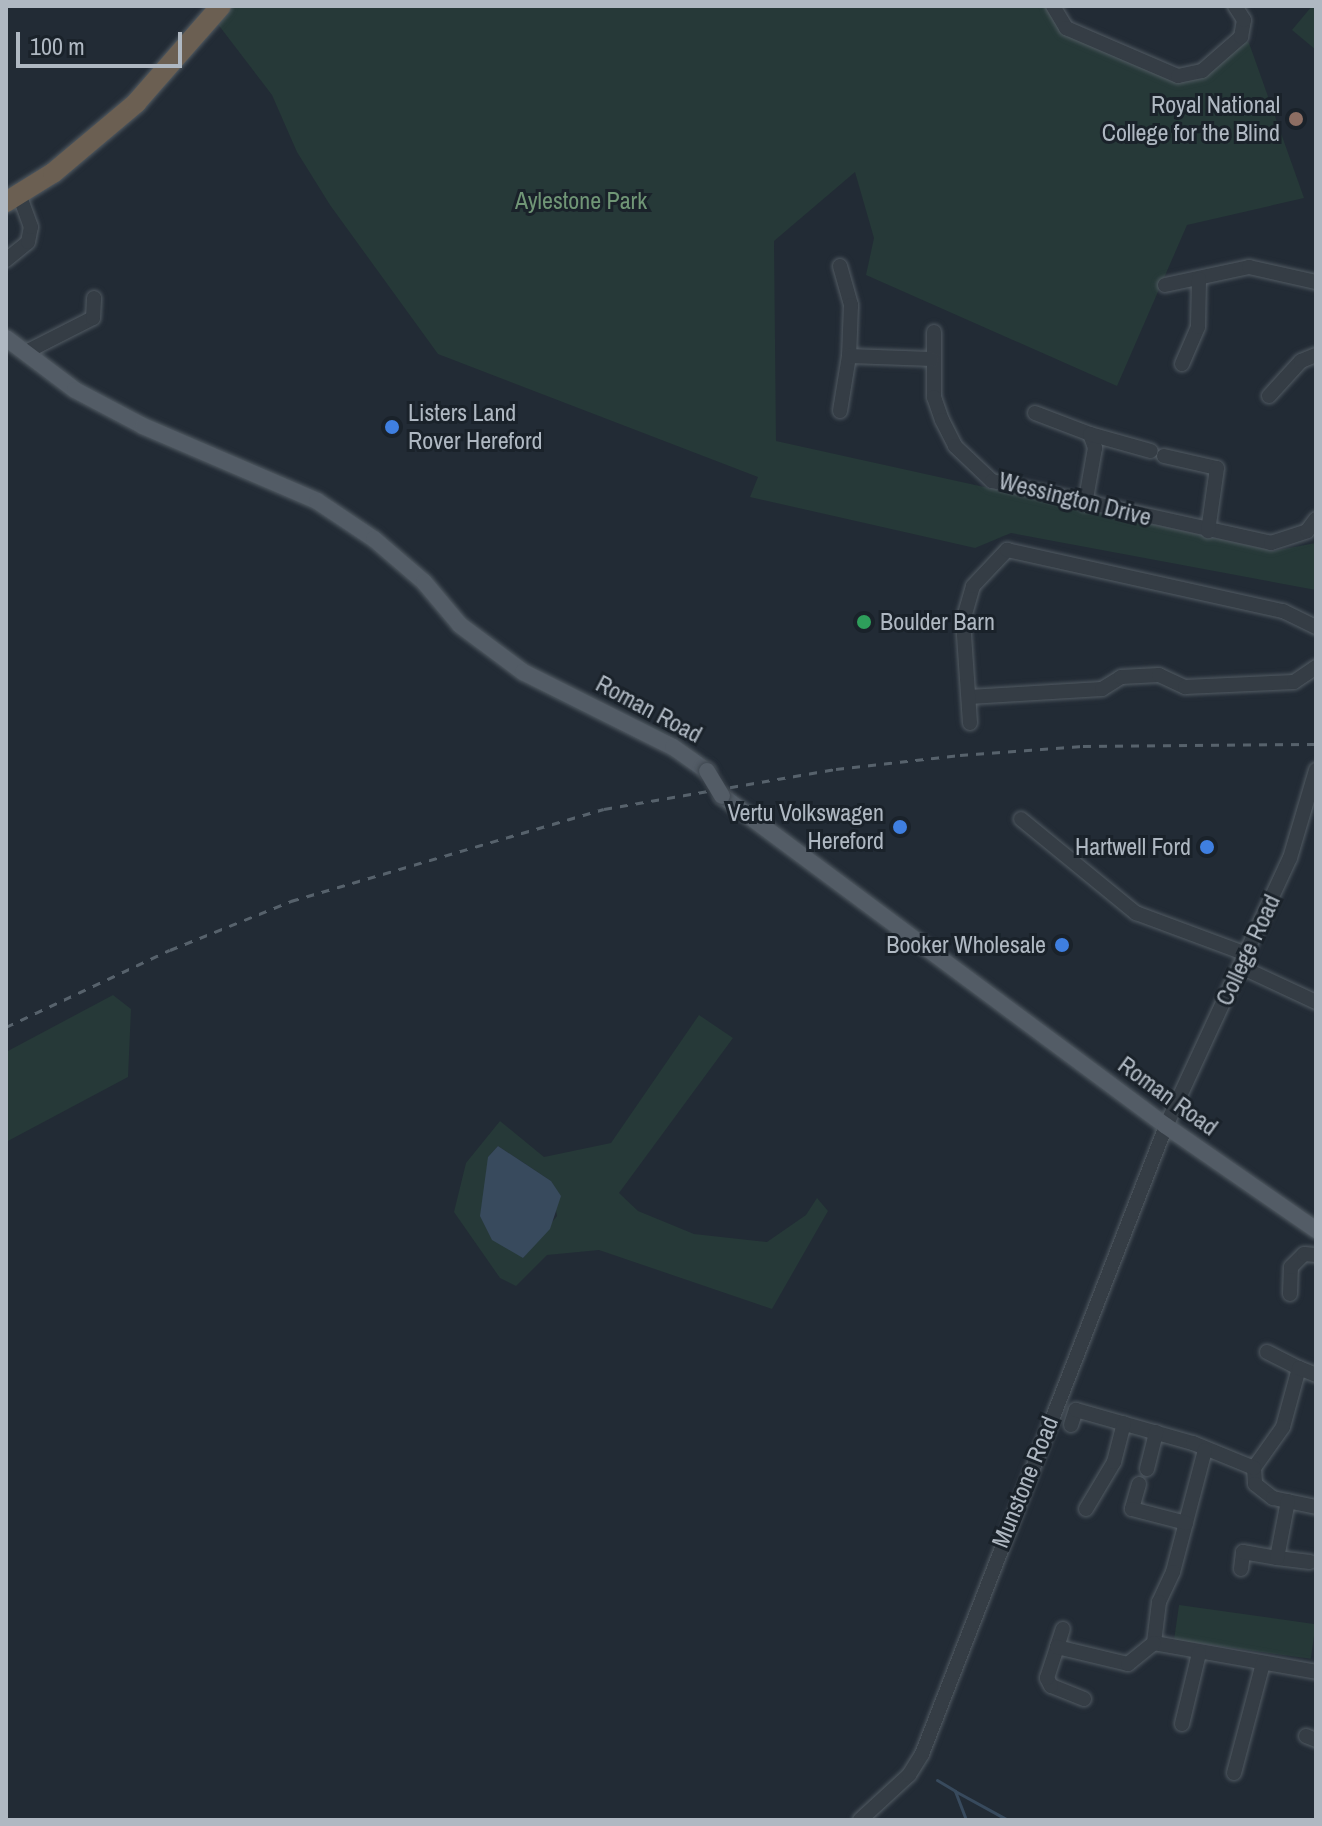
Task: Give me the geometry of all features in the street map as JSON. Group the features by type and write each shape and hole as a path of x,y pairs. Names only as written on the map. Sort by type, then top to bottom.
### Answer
{"highway":[{"path":"13,199 136,103 221,6"}],"main road":[{"name":"Roman Road","path":"6,338 75,390 143,426 317,501 374,539 424,582 460,625 523,672 673,747 707,771 722,796 1166,1126 1316,1230"}],"street":[{"path":"1053,6 1066,28 1178,76 1202,71 1241,37 1244,20 1235,6"},
{"path":"6,260 28,242 31,227 13,199"},
{"path":"840,266 851,305 849,356 840,411"},
{"path":"1165,285 1249,267 1316,281"},
{"path":"1182,364 1198,327 1199,279"},
{"path":"26,352 93,318 94,298"},
{"name":"Wessington Drive","path":"934,332 932,359 942,420 972,465 992,481 1271,543 1307,531 1316,519"},
{"path":"1269,396 1301,361 1316,355"},
{"path":"849,356 932,359"},
{"path":"1035,413 1090,434 1217,468 1208,531"},
{"path":"1085,504 1095,448 1090,434"},
{"path":"970,723 963,621 973,586 1007,550 1283,611 1316,627"},
{"path":"969,697 1102,689 1121,677 1159,675 1185,687 1294,682 1316,667"},
{"name":"College Road","path":"1166,1126 1290,858 1316,770"},
{"path":"1021,819 1136,913 1244,961 1316,1002"},
{"name":"Munstone Road","path":"860,1820 909,1775 922,1754 1166,1126"},
{"path":"1290,1294 1291,1267 1304,1254 1316,1255"},
{"path":"1267,1352 1316,1375"},
{"path":"1254,1468 1277,1440 1299,1368"},
{"path":"1075,1410 1156,1432 1254,1468"},
{"path":"1086,1509 1114,1462 1124,1423"},
{"path":"1147,1469 1156,1432"},
{"path":"1057,1647 1128,1664 1154,1643 1159,1602 1186,1523 1199,1446"},
{"path":"1254,1468 1262,1493 1316,1507"},
{"path":"1139,1484 1132,1509 1186,1523"},
{"path":"1277,1558 1288,1501"},
{"path":"1241,1569 1243,1552 1310,1562"},
{"path":"1063,1629 1047,1678 1051,1686 1084,1699"},
{"path":"1154,1643 1316,1672"},
{"path":"1182,1724 1199,1653"},
{"path":"1234,1773 1263,1663"}],"green space":[{"name":"Aylestone Park","path":"230,6 1053,6 1057,19 1189,75 1241,37 1249,43 1304,198 1187,225 1117,386 866,275 874,238 855,172 774,241 776,441 1273,551 1316,543 1316,590 1011,533 975,548 750,497 758,477 438,354 330,205 297,152 272,95 217,23"},
{"path":"1312,6 1316,6 1316,50 1292,30"},
{"path":"113,995 131,1009 128,1077 6,1142 6,1052"},
{"path":"699,1015 733,1038 619,1193 638,1211 694,1234 767,1242 806,1215 817,1198 828,1211 772,1309 599,1250 547,1255 516,1286 500,1278 454,1212 466,1163 500,1121 544,1157 611,1143","holes":["498,1146 551,1181 557,1216 523,1258 488,1157"]},
{"path":"1179,1605 1316,1624 1311,1659 1174,1640"}],"water":[{"path":"498,1146 551,1181 561,1196 550,1229 523,1258 492,1240 480,1216 488,1157"}],"waterway":[{"path":"937,1780 955,1791 966,1820"},
{"path":"955,1791 1008,1820"}],"railway":[{"path":"6,1027 170,950 291,901 604,809 836,769 960,755 1083,746 1316,744"}],"place":[{"name":"Royal National College for the Blind","path":"1296,119"},
{"name":"Listers Land Rover Hereford","path":"392,427"},
{"name":"Boulder Barn","path":"864,622"},
{"name":"Vertu Volkswagen Hereford","path":"900,827"},
{"name":"Hartwell Ford","path":"1207,847"},
{"name":"Booker Wholesale","path":"1062,945"}]}
